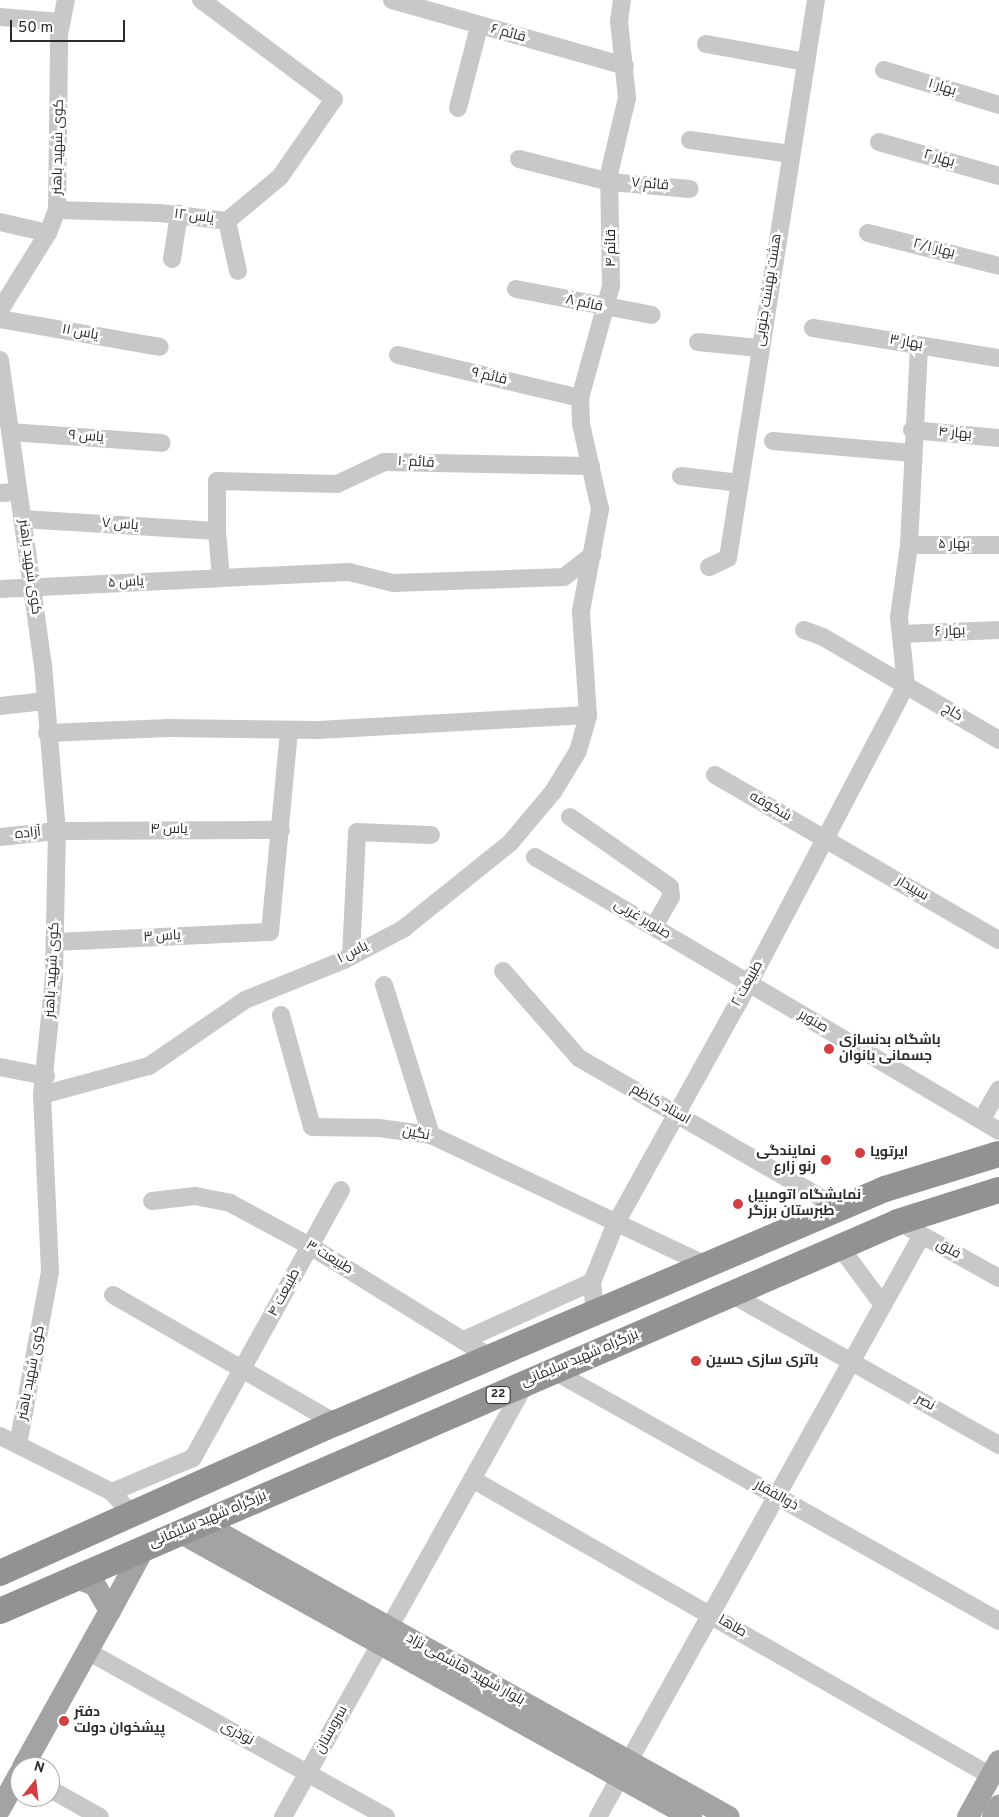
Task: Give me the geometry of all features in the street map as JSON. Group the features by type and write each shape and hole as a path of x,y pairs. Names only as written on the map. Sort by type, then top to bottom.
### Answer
{"highway":[{"path":"0,1573 132,1516 336,1423 493,1359 840,1208 999,1154"},
{"name":"بزرگراه شهید سلیمانی","path":"0,1611 898,1222 999,1190"}],"main road":[{"name":"بلوار شهید هاشمی نژاد","path":"191,1528 624,1770 728,1817"},
{"path":"29,1757 144,1548"},
{"path":"76,1578 95,1585 110,1611"},
{"name":"بلوار شهید هاشمی نژاد","path":"624,1770 691,1817"},
{"path":"968,1817 996,1773"},
{"path":"0,1809 10,1790"},
{"path":"993,1817 999,1806"}],"street":[{"name":"کوی شهید باهنر","path":"0,310 48,234 57,210 60,22 66,0"},
{"name":"یاس ۱۲","path":"57,210 179,214 227,221 280,177 334,99 201,0"},
{"name":"قائم ۶","path":"392,0 479,27 626,66"},
{"name":"قائم ۴","path":"588,715 581,611 600,509 580,398 612,270 610,182 627,98 626,66 619,21 622,0"},
{"name":"هشت بهشت جنوبی","path":"709,568 728,558 759,348 816,0"},
{"path":"0,17 60,22"},
{"path":"458,108 479,27"},
{"path":"706,44 806,62"},
{"name":"بهار ۱","path":"884,70 999,105"},
{"path":"690,140 791,154"},
{"name":"بهار ۲","path":"879,142 999,176"},
{"name":"قائم ۷","path":"519,159 610,182 690,189"},
{"path":"172,259 179,214"},
{"path":"227,221 238,271"},
{"path":"0,222 48,234"},
{"name":"بهار ۲/۱","path":"868,233 999,266"},
{"name":"قائم ۸","path":"516,289 604,308 652,314"},
{"name":"یاس ۱۱","path":"0,319 160,347"},
{"name":"بهار ۳","path":"813,328 999,358"},
{"path":"698,342 759,348"},
{"path":"906,685 901,634 909,546 912,430 919,345"},
{"name":"قائم ۹","path":"398,355 580,398"},
{"name":"کوی شهید باهنر","path":"0,360 2,392 10,432 32,587 57,831 55,942 46,1076 42,1095 50,1272 18,1444"},
{"name":"بهار ۴","path":"912,430 999,438"},
{"name":"یاس ۹","path":"10,432 162,443"},
{"path":"773,441 912,453"},
{"name":"قائم ۱۰","path":"217,531 217,481 337,484 384,462 591,466"},
{"path":"681,476 740,484"},
{"path":"0,493 18,492"},
{"name":"یاس ۷","path":"22,519 217,531"},
{"path":"217,531 221,578"},
{"name":"بهار ۵","path":"909,546 999,545"},
{"name":"یاس ۵","path":"0,589 349,572 393,583 564,577 593,554"},
{"name":"کاج","path":"804,630 906,685 999,740"},
{"name":"بهار ۶","path":"901,634 999,630"},
{"name":"طبیعت ۲","path":"592,1282 615,1225 675,1113 748,985 906,685"},
{"path":"0,706 45,701"},
{"path":"47,733 289,730 588,715"},
{"name":"یاس ۱","path":"42,1095 149,1066 245,1000 351,956 403,929 510,843 568,767 588,715"},
{"path":"281,830 289,730"},
{"name":"شکوفه","path":"715,775 826,839"},
{"path":"570,817 670,887 672,897 654,927"},
{"name":"یاس ۴","path":"57,831 281,830"},
{"name":"یاس ۳","path":"55,942 270,932 281,830"},
{"name":"آزاده","path":"0,837 57,831"},
{"path":"351,956 357,832 431,835"},
{"name":"سپیدار","path":"826,839 999,940"},
{"name":"صنوبر غربی","path":"535,857 748,985"},
{"name":"استاد کاظم","path":"503,971 579,1058 840,1208"},
{"path":"384,985 431,1135"},
{"name":"صنوبر","path":"748,985 982,1119 999,1131"},
{"name":"نگین","path":"281,1015 312,1127 380,1128 431,1135 615,1225 708,1266"},
{"path":"0,1067 46,1076"},
{"path":"982,1119 999,1089"},
{"name":"طبیعت ۴","path":"112,1492 193,1458 245,1369 341,1190"},
{"name":"طبیعت ٣","path":"152,1201 195,1196 230,1203 310,1246 493,1359"},
{"name":"فلق","path":"898,1222 999,1278"},
{"path":"598,1817 922,1235"},
{"path":"840,1247 883,1305"},
{"path":"464,1340 592,1282 595,1315"},
{"name":"نصر","path":"730,1294 999,1445"},
{"path":"113,1295 245,1369 336,1423"},
{"name":"ذوالفقار","path":"554,1371 999,1621"},
{"name":"سروستان","path":"283,1817 526,1383"},
{"path":"0,1436 112,1492 132,1516"},
{"name":"طاها","path":"472,1478 710,1615 996,1773"},
{"name":"نوذری","path":"87,1651 386,1817"},
{"path":"60,1795 100,1817"}],"place":[{"name":"باشگاه بدنسازی جسمانی بانوان","path":"829,1049"},
{"name":"ایرتویا","path":"860,1153"},
{"name":"نمایندگی رنو زارع","path":"826,1160"},
{"name":"نمایشگاه اتومبیل طبرستان برزگر","path":"738,1204"},
{"name":"باتری سازی حسین","path":"696,1361"},
{"name":"دفتر پیشخوان دولت","path":"64,1721"}]}
